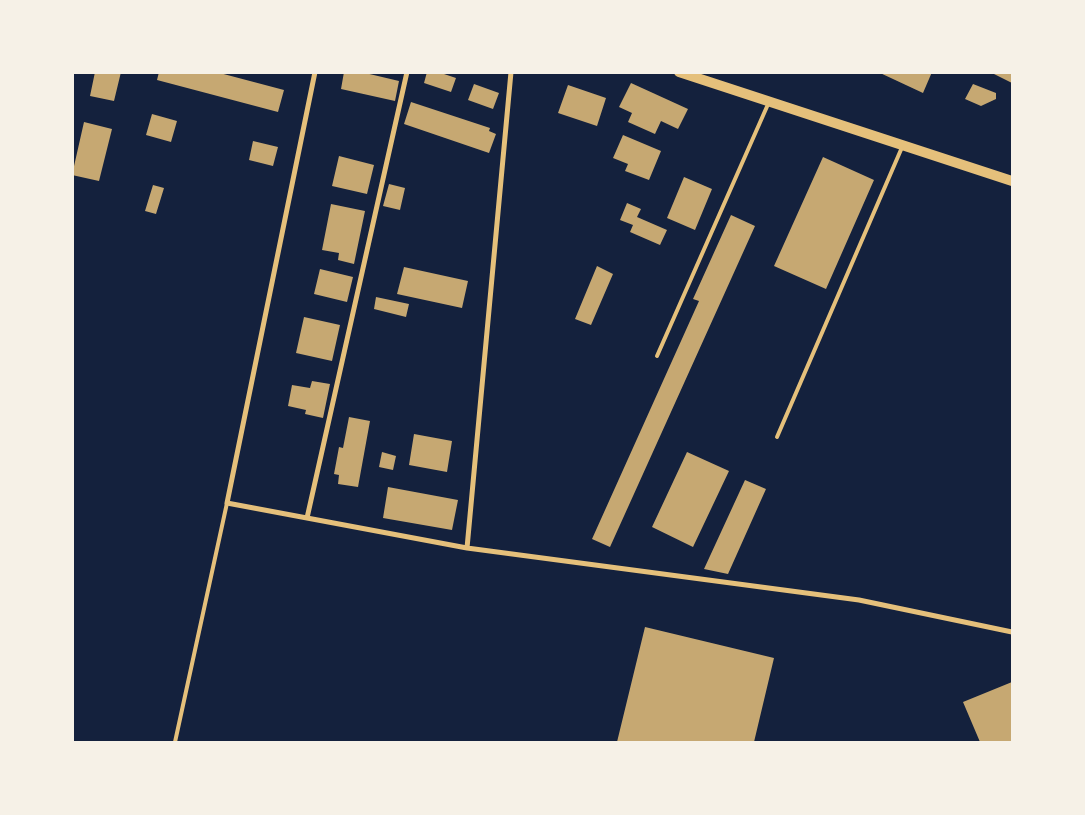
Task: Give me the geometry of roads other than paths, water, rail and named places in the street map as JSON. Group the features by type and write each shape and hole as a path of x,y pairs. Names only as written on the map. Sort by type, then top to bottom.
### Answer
{"main road":[{"path":"679,72 1012,181"}],"street":[{"path":"315,72 227,503 467,548 859,600 1012,632"},
{"path":"307,518 407,72"},
{"path":"467,548 511,72"}],"lane":[{"path":"658,356 769,102"},
{"path":"777,437 903,145"},
{"path":"175,742 227,503"}]}
